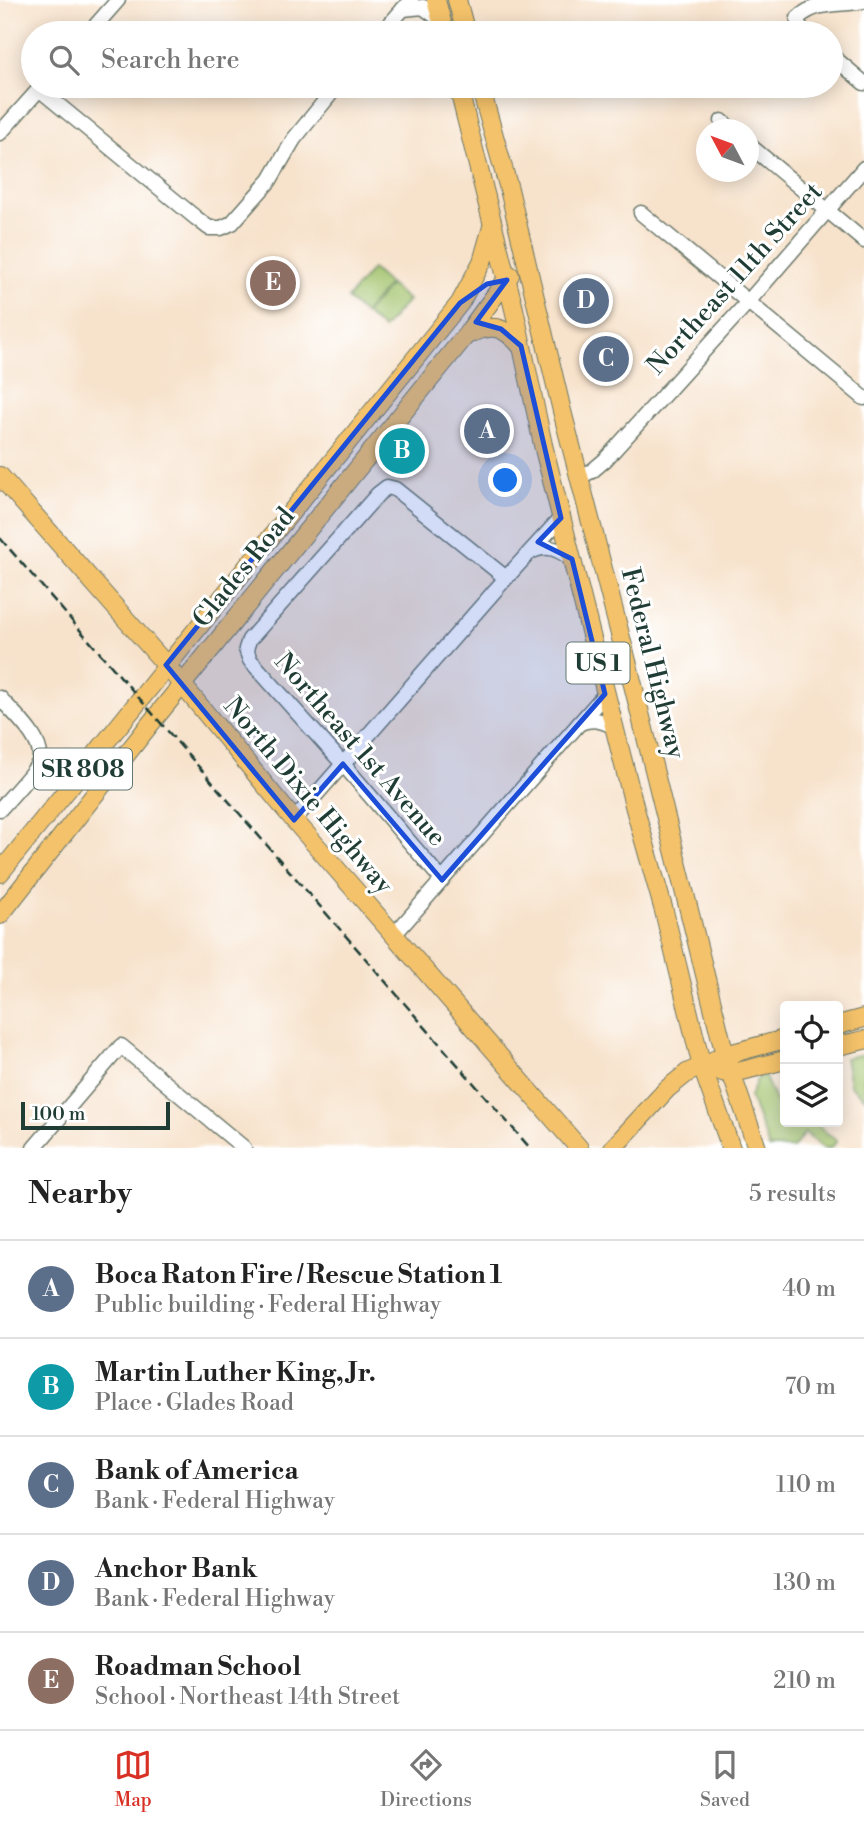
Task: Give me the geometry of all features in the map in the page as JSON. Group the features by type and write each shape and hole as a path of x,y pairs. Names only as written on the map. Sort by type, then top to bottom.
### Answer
{"main road":[{"path":"436,0 447,9 459,7"},
{"path":"436,0 441,21"},
{"name":"US 1","path":"461,98 521,346"},
{"name":"Federal Highway","path":"483,98 509,190 725,1055 757,1148"},
{"path":"494,230 508,248 523,250"},
{"name":"Glades Road","path":"1,870 460,303 482,262 494,230"},
{"name":"Glades Road","path":"0,915 182,685 466,335 507,280 523,250"},
{"path":"460,303 487,284 507,280 519,287 536,304"},
{"path":"466,335 482,328 495,327 511,334 521,346"},
{"name":"Federal Highway","path":"521,346 605,694 664,911 702,1067 731,1148"},
{"name":"North Dixie Highway","path":"0,476 166,665 294,820 579,1148"},
{"path":"590,634 610,659 628,665"},
{"path":"605,694 626,707 645,732"},
{"path":"843,1024 861,1019 863,1040 843,1045"},
{"path":"613,1148 667,1089 687,1073 725,1055 780,1040"},
{"path":"702,1067 730,1074 780,1061"}],"street":[{"path":"100,21 118,0"},
{"path":"798,21 799,18 820,5 860,1"},
{"path":"393,21 407,5 423,7 437,21"},
{"path":"843,65 864,83"},
{"path":"0,133 31,98"},
{"path":"54,98 196,218 209,228 221,228 232,223 256,197 276,172 294,139 327,98"},
{"path":"759,153 864,241"},
{"name":"Northeast 11th Street","path":"579,477 605,460 748,302 864,168"},
{"path":"641,213 864,398"},
{"name":"Northeast 1st Avenue","path":"442,880 250,660 246,649 258,629 387,487 395,489 506,578"},
{"path":"294,820 561,518"},
{"path":"532,551 548,547 572,559"},
{"path":"394,935 605,694"},
{"path":"0,698 40,749 38,763 0,809"},
{"path":"580,723 597,720 614,727"},
{"path":"34,1148 121,1046 244,1148"}],"highlighted area":[{"path":"507,280 476,322 501,329 521,346 561,518 538,542 572,559 605,694 442,880 343,764 294,820 166,665 460,303 487,284"}],"green space":[{"path":"372,269 389,284 364,314 347,299"},
{"path":"390,285 408,300 383,329 365,314"},
{"path":"864,1054 864,1098 850,1085 845,1058"},
{"path":"764,1075 776,1103 780,1102 780,1127 819,1127 837,1141 831,1148 823,1148 805,1133 793,1148 769,1148 750,1097 757,1079"}],"railway":[{"path":"0,538 530,1148"}],"place":[{"name":"Roadman School","path":"273,283"},
{"name":"Anchor Bank","path":"586,301"},
{"name":"Bank of America","path":"606,359"},
{"name":"Boca Raton Fire / Rescue Station 1","path":"487,431"},
{"name":"Martin Luther King, Jr.","path":"402,451"}]}
